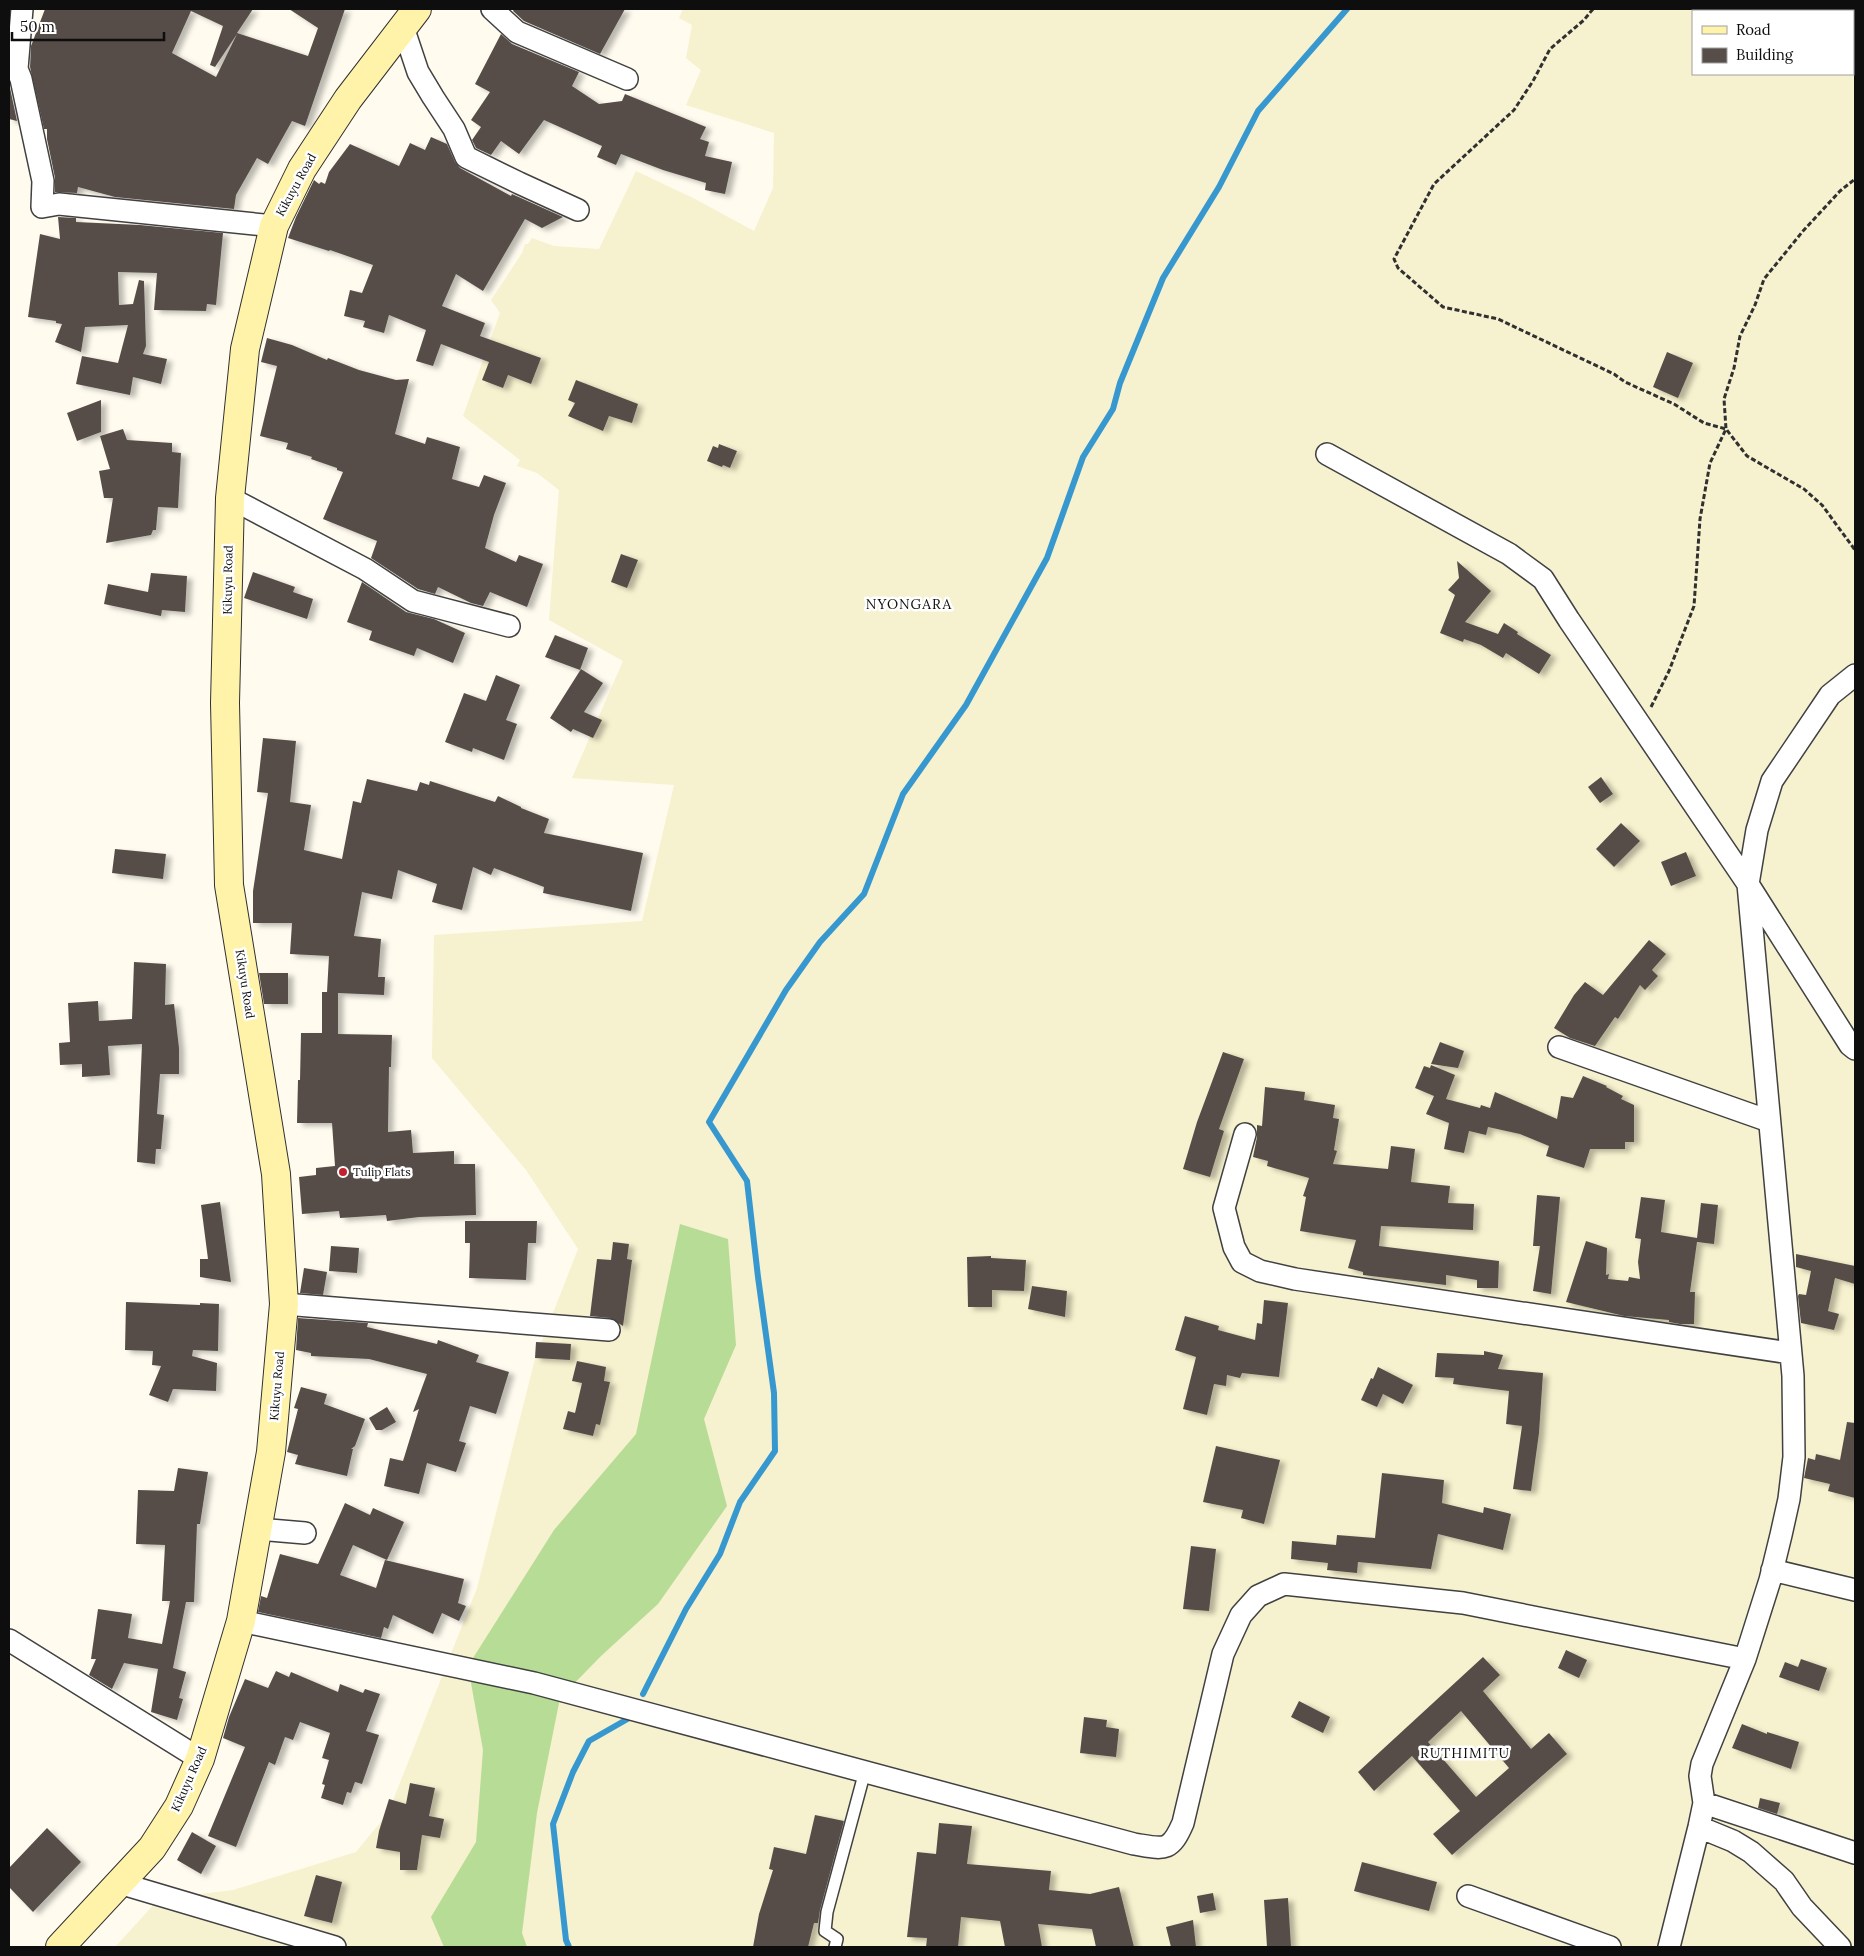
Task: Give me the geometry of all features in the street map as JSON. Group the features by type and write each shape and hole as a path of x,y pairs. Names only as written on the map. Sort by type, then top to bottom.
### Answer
{"main road":[{"name":"Kikuyu Road","path":"60,1947 156,1841 179,1806 200,1759 241,1620 272,1452 284,1304 276,1174 229,885 225,702 230,498 246,348 274,226 302,169 348,99 410,18"}],"street":[{"path":"22,9 13,69 25,95 43,181 42,207 59,204 274,226"},
{"path":"492,9 517,32 627,79"},
{"path":"410,18 418,72 454,129 466,157 578,210"},
{"path":"1327,454 1509,554 1543,579 1748,884 1850,1045 1855,1049"},
{"path":"230,498 365,569 413,600 509,626"},
{"path":"1668,1947 1700,1827 1704,1803 1700,1776 1702,1764 1745,1660 1772,1570 1788,1499 1794,1457 1793,1385 1748,884 1757,830 1772,781 1830,695 1855,675"},
{"path":"1558,1047 1769,1121"},
{"path":"1245,1134 1224,1208 1234,1247 1242,1262 1260,1271 1295,1279 1790,1353"},
{"path":"284,1304 609,1330"},
{"path":"258,1529 305,1533"},
{"path":"1772,1570 1855,1590"},
{"path":"241,1620 534,1683 1134,1844 1167,1847 1175,1841 1183,1823 1223,1654 1241,1615 1246,1609 1258,1596 1284,1584 1463,1603 1745,1660"},
{"path":"9,1640 200,1759"},
{"path":"1704,1803 1855,1853"},
{"path":"1700,1827 1734,1841 1751,1852 1784,1881 1802,1907 1840,1947"},
{"path":"119,1883 335,1947"},
{"path":"1468,1896 1610,1947"}],"lane":[{"path":"835,1947 837,1939 825,1931 827,1912 865,1771"}],"path":[{"path":"1593,9 1584,20 1550,49 1533,81 1514,110 1434,184 1394,259 1398,268 1443,307 1498,319 1674,404 1704,423 1726,429 1747,456 1804,489 1822,505 1855,550"},
{"path":"1641,727 1669,671 1694,606 1702,510 1710,463 1726,429 1724,399 1734,368 1740,336 1755,305 1764,279 1821,211 1840,191 1855,179"}],"shaded area":[{"path":"683,9 1855,9 1855,1947 115,1947 159,1899 233,1890 356,1852 388,1813 477,1588 535,1359 578,1249 526,1170 432,1058 434,935 642,921 674,785 572,778 623,661 549,620 559,490 537,473 517,466 520,460 463,416 500,313 491,300 522,253 525,244 528,244 532,238 554,246 599,249 636,171 697,200 754,231 773,188 774,133 686,105 701,70 686,58 692,25 679,18"}],"green space":[{"path":"680,1224 728,1239 736,1345 704,1419 727,1506 658,1604 601,1656 560,1698 537,1813 522,1933 527,1947 444,1947 431,1917 476,1842 483,1750 468,1666 554,1530 636,1434"}],"building":[{"path":"45,9 253,9 237,33 308,56 318,28 289,9 345,9 305,126 292,121 268,164 257,158 236,195 234,209 115,197 78,187 77,193 55,192 55,178 47,139 47,129 44,129 30,67 31,46","holes":["191,11 223,26 210,65 215,67 237,34 216,77 172,53"]},
{"path":"514,9 625,9 600,54 524,21 513,11"},
{"path":"501,34 512,44 579,72 572,86 599,104 622,101 625,94 706,127 700,139 709,142 705,156 732,162 725,194 705,190 706,183 663,170 621,154 616,165 597,157 602,146 544,120 519,154 501,141 491,155 476,148 472,140 481,127 471,120 490,92 475,84"},
{"path":"9,83 17,121 9,119"},
{"path":"431,137 447,144 455,162 460,168 511,196 512,194 563,217 542,228 525,219 483,291 456,274 442,306 485,323 480,336 541,358 531,384 508,375 503,388 482,380 489,362 441,344 433,366 416,361 426,330 389,315 384,333 363,327 365,321 344,316 350,290 362,293 373,265 288,238 314,180 319,184 321,182 325,184 329,172 350,144 399,166 410,143 425,150"},
{"path":"58,217 76,218 76,222 140,225 223,233 216,305 207,304 206,311 154,310 157,273 118,272 119,305 133,304 139,280 144,281 146,346 143,354 167,359 161,384 133,377 130,395 76,384 82,356 118,363 128,325 85,327 81,352 55,342 62,324 56,323 56,321 28,317 40,234 60,239"},
{"path":"267,338 292,345 327,360 328,358 359,370 396,380 409,379 395,434 425,444 427,437 460,447 452,479 479,487 484,475 506,483 494,515 485,548 516,562 519,555 543,564 527,607 490,592 483,606 471,603 438,587 435,594 418,589 371,558 377,541 323,519 343,472 311,459 312,457 286,449 288,443 260,436 277,366 261,362"},
{"path":"1667,352 1693,363 1678,398 1653,387"},
{"path":"576,380 638,404 632,423 609,416 603,431 568,416 575,403 568,400"},
{"path":"101,400 101,432 77,441 67,413"},
{"path":"123,429 127,440 172,443 172,452 181,453 178,508 158,507 156,530 153,530 151,535 106,543 113,498 104,498 99,471 110,469 100,436"},
{"path":"719,444 737,451 730,468 707,461 713,446 718,448"},
{"path":"621,554 638,560 627,588 611,582"},
{"path":"1457,561 1491,591 1465,622 1498,634 1504,623 1518,632 1517,634 1551,655 1539,674 1506,653 1503,658 1481,645 1464,639 1463,642 1440,633 1455,595 1448,590 1459,578"},
{"path":"253,572 295,587 293,592 313,599 307,619 244,598"},
{"path":"151,573 187,576 185,612 162,610 161,616 104,604 108,584 148,592"},
{"path":"362,582 406,612 434,619 465,633 453,663 417,648 414,656 369,640 372,631 347,622"},
{"path":"555,635 588,648 580,670 545,657"},
{"path":"581,669 603,683 584,712 602,720 593,738 573,729 571,732 550,718"},
{"path":"496,675 520,685 506,720 517,724 504,760 473,748 472,752 445,742 464,693 486,701"},
{"path":"263,738 296,741 290,802 311,805 304,850 342,859 353,801 361,803 367,779 417,791 420,782 429,785 430,781 495,802 498,796 549,819 544,833 643,853 631,911 543,893 544,887 494,868 491,875 473,867 462,910 432,902 437,884 398,870 392,899 362,892 354,936 381,939 378,977 385,977 384,995 338,993 338,1034 392,1035 391,1067 389,1067 388,1132 411,1130 413,1153 454,1151 454,1164 475,1164 476,1215 419,1217 387,1221 386,1215 340,1218 339,1211 302,1214 299,1177 316,1175 316,1168 335,1166 332,1123 297,1123 301,1033 322,1033 322,992 327,992 329,956 290,954 292,923 253,923 253,891 268,793 257,792"},
{"path":"1601,777 1613,794 1600,803 1588,787"},
{"path":"1621,823 1640,841 1614,867 1596,849"},
{"path":"115,849 166,854 163,879 112,873"},
{"path":"1686,852 1696,876 1671,886 1661,862"},
{"path":"1649,940 1666,954 1652,970 1658,976 1645,990 1640,985 1618,1019 1615,1017 1595,1046 1570,1038 1554,1028 1574,995 1585,982 1603,995"},
{"path":"134,962 166,964 165,1005 174,1004 179,1048 179,1074 160,1074 157,1114 164,1115 161,1149 156,1149 155,1164 137,1162 142,1044 108,1046 110,1075 82,1077 82,1064 60,1065 59,1043 70,1042 68,1003 98,1001 99,1021 132,1019"},
{"path":"259,973 288,973 288,1004 264,1004"},
{"path":"1440,1042 1464,1051 1458,1068 1431,1064"},
{"path":"1223,1052 1244,1059 1219,1129 1224,1131 1210,1177 1183,1169 1197,1122"},
{"path":"1431,1065 1455,1075 1446,1099 1480,1108 1481,1105 1490,1108 1495,1092 1557,1119 1561,1096 1573,1098 1583,1076 1607,1086 1623,1096 1621,1099 1634,1105 1634,1142 1625,1142 1625,1149 1590,1149 1584,1168 1546,1156 1549,1146 1520,1134 1488,1127 1486,1135 1469,1131 1464,1153 1444,1149 1449,1123 1426,1114 1434,1096 1415,1088 1424,1066 1430,1068"},
{"path":"1265,1087 1305,1092 1304,1100 1335,1105 1333,1118 1339,1119 1334,1150 1337,1151 1333,1164 1388,1169 1391,1146 1415,1149 1411,1182 1450,1186 1448,1203 1474,1204 1473,1230 1381,1226 1379,1246 1499,1261 1498,1288 1477,1288 1477,1280 1446,1275 1446,1285 1363,1275 1363,1272 1348,1268 1356,1240 1300,1231 1306,1197 1303,1196 1309,1178 1267,1166 1268,1161 1253,1157 1257,1125 1262,1126"},
{"path":"1537,1195 1560,1197 1551,1294 1533,1291 1540,1246 1533,1246"},
{"path":"1641,1197 1665,1200 1661,1232 1697,1238 1701,1203 1718,1205 1714,1244 1697,1242 1690,1292 1695,1292 1694,1324 1680,1324 1669,1322 1669,1320 1624,1316 1566,1302 1586,1241 1607,1248 1606,1275 1609,1274 1608,1279 1628,1281 1629,1277 1640,1279 1638,1262 1641,1239 1635,1238"},
{"path":"220,1202 231,1282 200,1277 200,1259 208,1259 201,1205"},
{"path":"465,1221 537,1221 536,1243 528,1243 526,1280 469,1278 470,1243 465,1243"},
{"path":"613,1242 629,1244 627,1259 632,1260 623,1326 610,1318 590,1316 597,1259 611,1260"},
{"path":"331,1246 359,1248 357,1273 329,1271"},
{"path":"1796,1254 1855,1266 1855,1284 1835,1278 1828,1311 1839,1314 1834,1330 1801,1323 1798,1296 1799,1294 1806,1295 1811,1271 1796,1267"},
{"path":"991,1256 991,1258 1026,1260 1024,1291 992,1290 992,1307 968,1307 967,1257"},
{"path":"304,1268 327,1272 323,1295 300,1293"},
{"path":"1032,1286 1067,1291 1065,1317 1028,1309"},
{"path":"1264,1300 1288,1303 1279,1377 1242,1373 1240,1378 1227,1375 1226,1386 1214,1384 1207,1415 1183,1409 1196,1357 1175,1350 1185,1316 1219,1326 1218,1330 1255,1340 1257,1323 1262,1324"},
{"path":"126,1302 219,1304 218,1351 193,1350 192,1356 217,1363 216,1391 173,1389 168,1402 149,1395 161,1366 152,1365 153,1351 125,1350"},
{"path":"298,1318 368,1323 367,1327 437,1344 438,1340 479,1355 476,1362 509,1372 496,1414 470,1406 459,1441 466,1443 456,1472 427,1463 419,1494 384,1486 390,1458 403,1461 419,1409 413,1412 427,1374 369,1359 311,1356 311,1353 296,1350"},
{"path":"536,1342 571,1344 570,1360 535,1358"},
{"path":"1484,1351 1503,1355 1498,1369 1543,1373 1539,1433 1531,1491 1513,1489 1522,1426 1506,1424 1509,1391 1453,1384 1454,1378 1435,1377 1437,1353 1484,1355"},
{"path":"577,1361 606,1367 604,1381 610,1382 600,1425 596,1424 593,1436 563,1429 568,1411 575,1413 582,1383 572,1381"},
{"path":"1378,1367 1413,1385 1403,1404 1383,1394 1377,1407 1361,1400"},
{"path":"301,1387 327,1394 324,1404 365,1419 355,1446 351,1449 353,1449 347,1476 295,1464 298,1455 287,1452 298,1409 294,1408"},
{"path":"387,1407 396,1422 382,1430 376,1430 369,1418"},
{"path":"1847,1422 1855,1423 1855,1498 1828,1491 1830,1484 1804,1478 1808,1458 1815,1460 1816,1454 1840,1460"},
{"path":"1216,1446 1280,1460 1264,1524 1241,1518 1243,1510 1203,1502"},
{"path":"178,1468 208,1472 200,1524 197,1524 194,1602 186,1602 173,1668 186,1672 179,1698 183,1699 177,1720 151,1712 158,1669 124,1663 112,1689 89,1675 96,1659 91,1659 98,1609 132,1614 128,1638 162,1644 170,1601 162,1601 165,1545 136,1544 138,1490 174,1491"},
{"path":"1382,1473 1444,1480 1442,1503 1483,1513 1484,1507 1511,1514 1503,1550 1438,1534 1431,1569 1358,1562 1357,1573 1327,1570 1328,1563 1291,1559 1292,1541 1336,1545 1337,1535 1375,1538"},
{"path":"345,1503 370,1515 373,1508 404,1522 387,1560 353,1545 340,1575 376,1588 385,1560 464,1579 458,1603 466,1606 459,1621 442,1613 433,1634 393,1615 388,1629 384,1627 381,1638 258,1612 261,1596 267,1598 280,1554 318,1564"},
{"path":"1191,1546 1216,1549 1209,1611 1183,1609"},
{"path":"1566,1650 1587,1660 1579,1678 1558,1668"},
{"path":"1483,1657 1500,1675 1483,1691 1531,1749 1549,1733 1567,1754 1452,1855 1433,1834 1460,1811 1412,1756 1374,1791 1358,1772","holes":["1461,1711 1509,1768 1476,1797 1428,1742"]},
{"path":"1801,1659 1827,1668 1819,1691 1779,1677 1785,1662 1798,1667"},
{"path":"276,1671 289,1677 291,1672 338,1692 340,1684 363,1693 365,1689 380,1694 366,1731 379,1735 362,1784 355,1782 351,1793 347,1792 343,1805 321,1798 325,1785 322,1784 329,1760 322,1758 330,1733 300,1722 293,1740 285,1737 275,1765 269,1762 236,1847 208,1836 245,1747 223,1738 229,1717 245,1679 268,1688"},
{"path":"1299,1701 1330,1717 1323,1733 1291,1717"},
{"path":"1084,1717 1107,1720 1106,1727 1119,1729 1116,1757 1080,1753"},
{"path":"1742,1724 1767,1734 1767,1732 1799,1742 1791,1769 1732,1748"},
{"path":"410,1783 435,1788 429,1816 444,1819 440,1838 422,1835 417,1870 400,1870 400,1852 376,1848 389,1799 406,1804"},
{"path":"1760,1798 1780,1803 1777,1814 1758,1808"},
{"path":"815,1815 844,1821 818,1923 814,1923 808,1947 753,1947 759,1914 773,1870 769,1869 774,1847 806,1854"},
{"path":"939,1823 972,1826 967,1864 1051,1871 1049,1890 1090,1894 1119,1887 1134,1947 1096,1947 1092,1929 1038,1924 1042,1947 1005,1947 1000,1921 961,1917 958,1947 926,1947 927,1938 907,1937 917,1852 936,1854"},
{"path":"47,1828 81,1862 33,1912 9,1887 9,1868"},
{"path":"192,1832 216,1846 201,1874 177,1860"},
{"path":"1362,1862 1437,1882 1429,1911 1354,1891"},
{"path":"316,1875 342,1882 332,1923 304,1916"},
{"path":"1213,1893 1216,1910 1200,1913 1197,1896"},
{"path":"1288,1898 1291,1947 1267,1947 1264,1900"},
{"path":"1193,1920 1196,1947 1171,1947 1166,1927"}],"waterway":[{"path":"643,1694 686,1609 720,1554 740,1502 775,1451 774,1393 747,1181 709,1122 786,990 820,942 864,894 903,794 966,705 1047,558 1083,457 1113,409 1120,383 1163,278 1219,187 1258,111 1347,9"},
{"path":"569,1947 566,1940 553,1824 573,1772 589,1741 631,1717"}],"place":[{"name":"Tulip Flats","path":"343,1172"}],"district":[{"name":"NYONGARA","path":"909,604"},
{"name":"RUTHIMITU","path":"1465,1753"}]}
